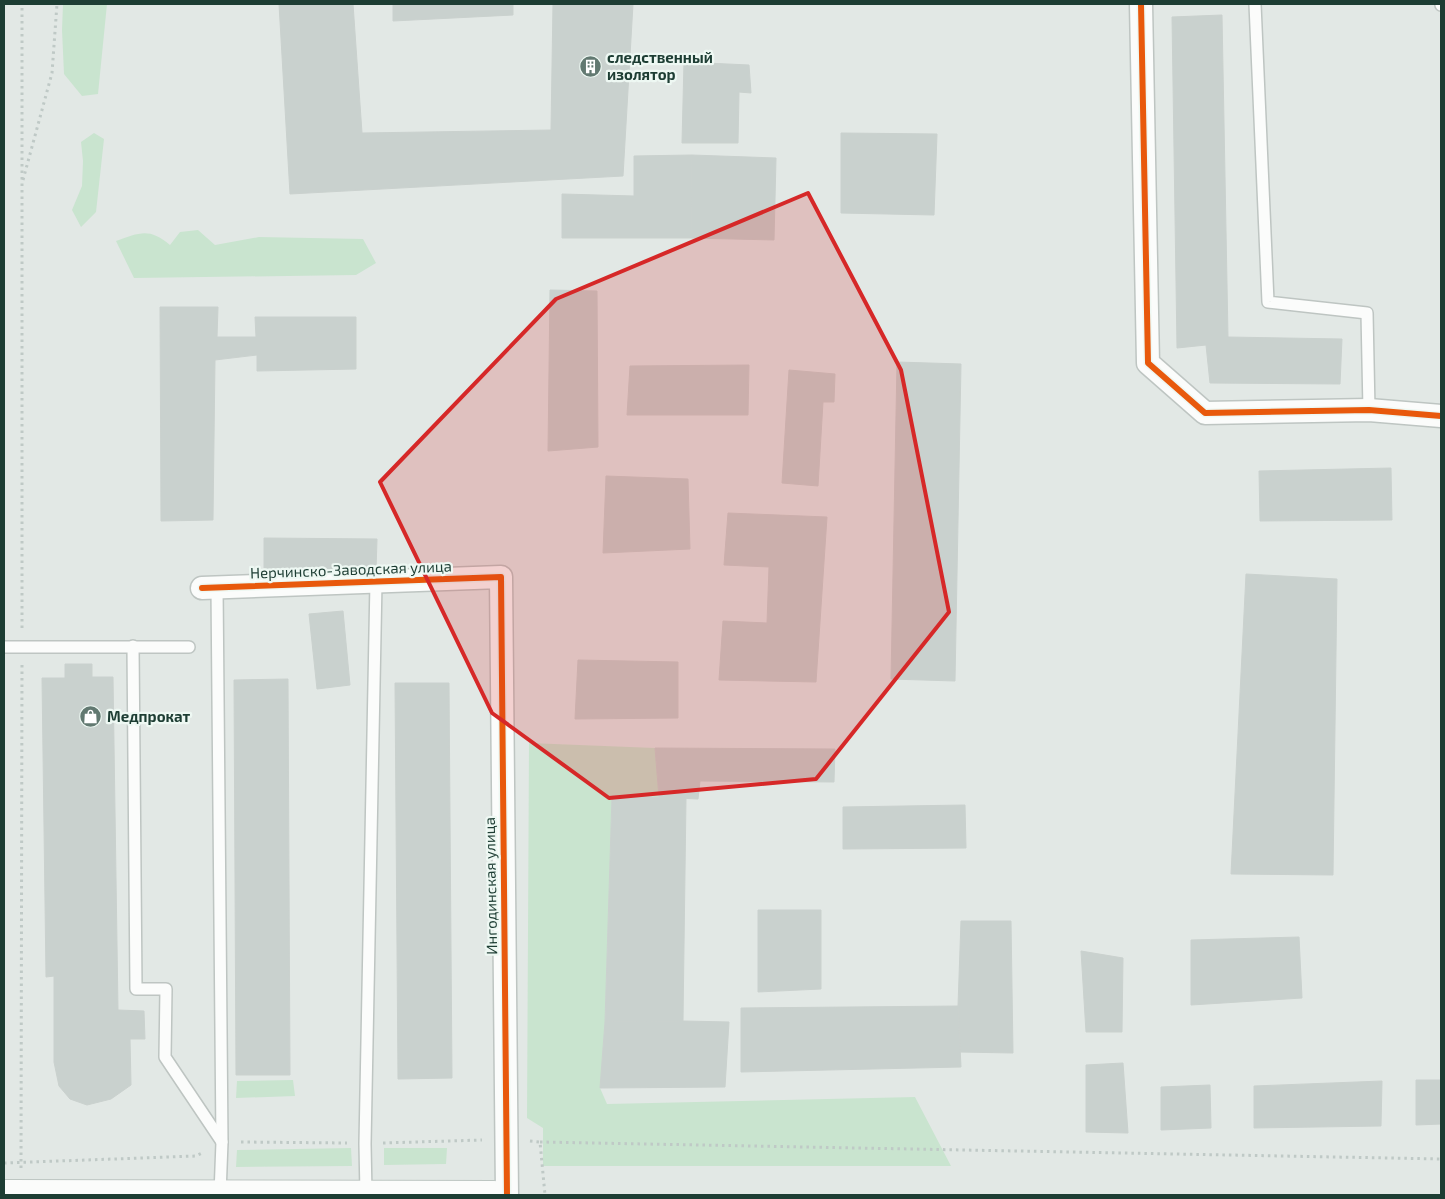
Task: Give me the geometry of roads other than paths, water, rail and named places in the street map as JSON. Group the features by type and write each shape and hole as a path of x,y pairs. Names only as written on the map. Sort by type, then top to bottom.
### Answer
{"main road":[{"path":"12,1194 494,1195"}],"street":[{"path":"1141,4 1148,363 1205,413 1369,410 1441,416"},
{"name":"Нерчинско-Заводская улица","path":"209,588 501,577"},
{"name":"Ингодинская улица","path":"501,577 507,1195"}],"lane":[{"path":"1255,4 1268,302 1368,313 1369,410"},
{"path":"366,1194 365,1144 376,582"},
{"path":"209,588 222,1142 220,1194"},
{"path":"133,646 136,989 166,989 165,1057 222,1142"},
{"path":"4,647 189,647"}],"place":[{"name":"следственный изолятор","path":"591,67"},
{"name":"Медпрокат","path":"91,717"}]}
